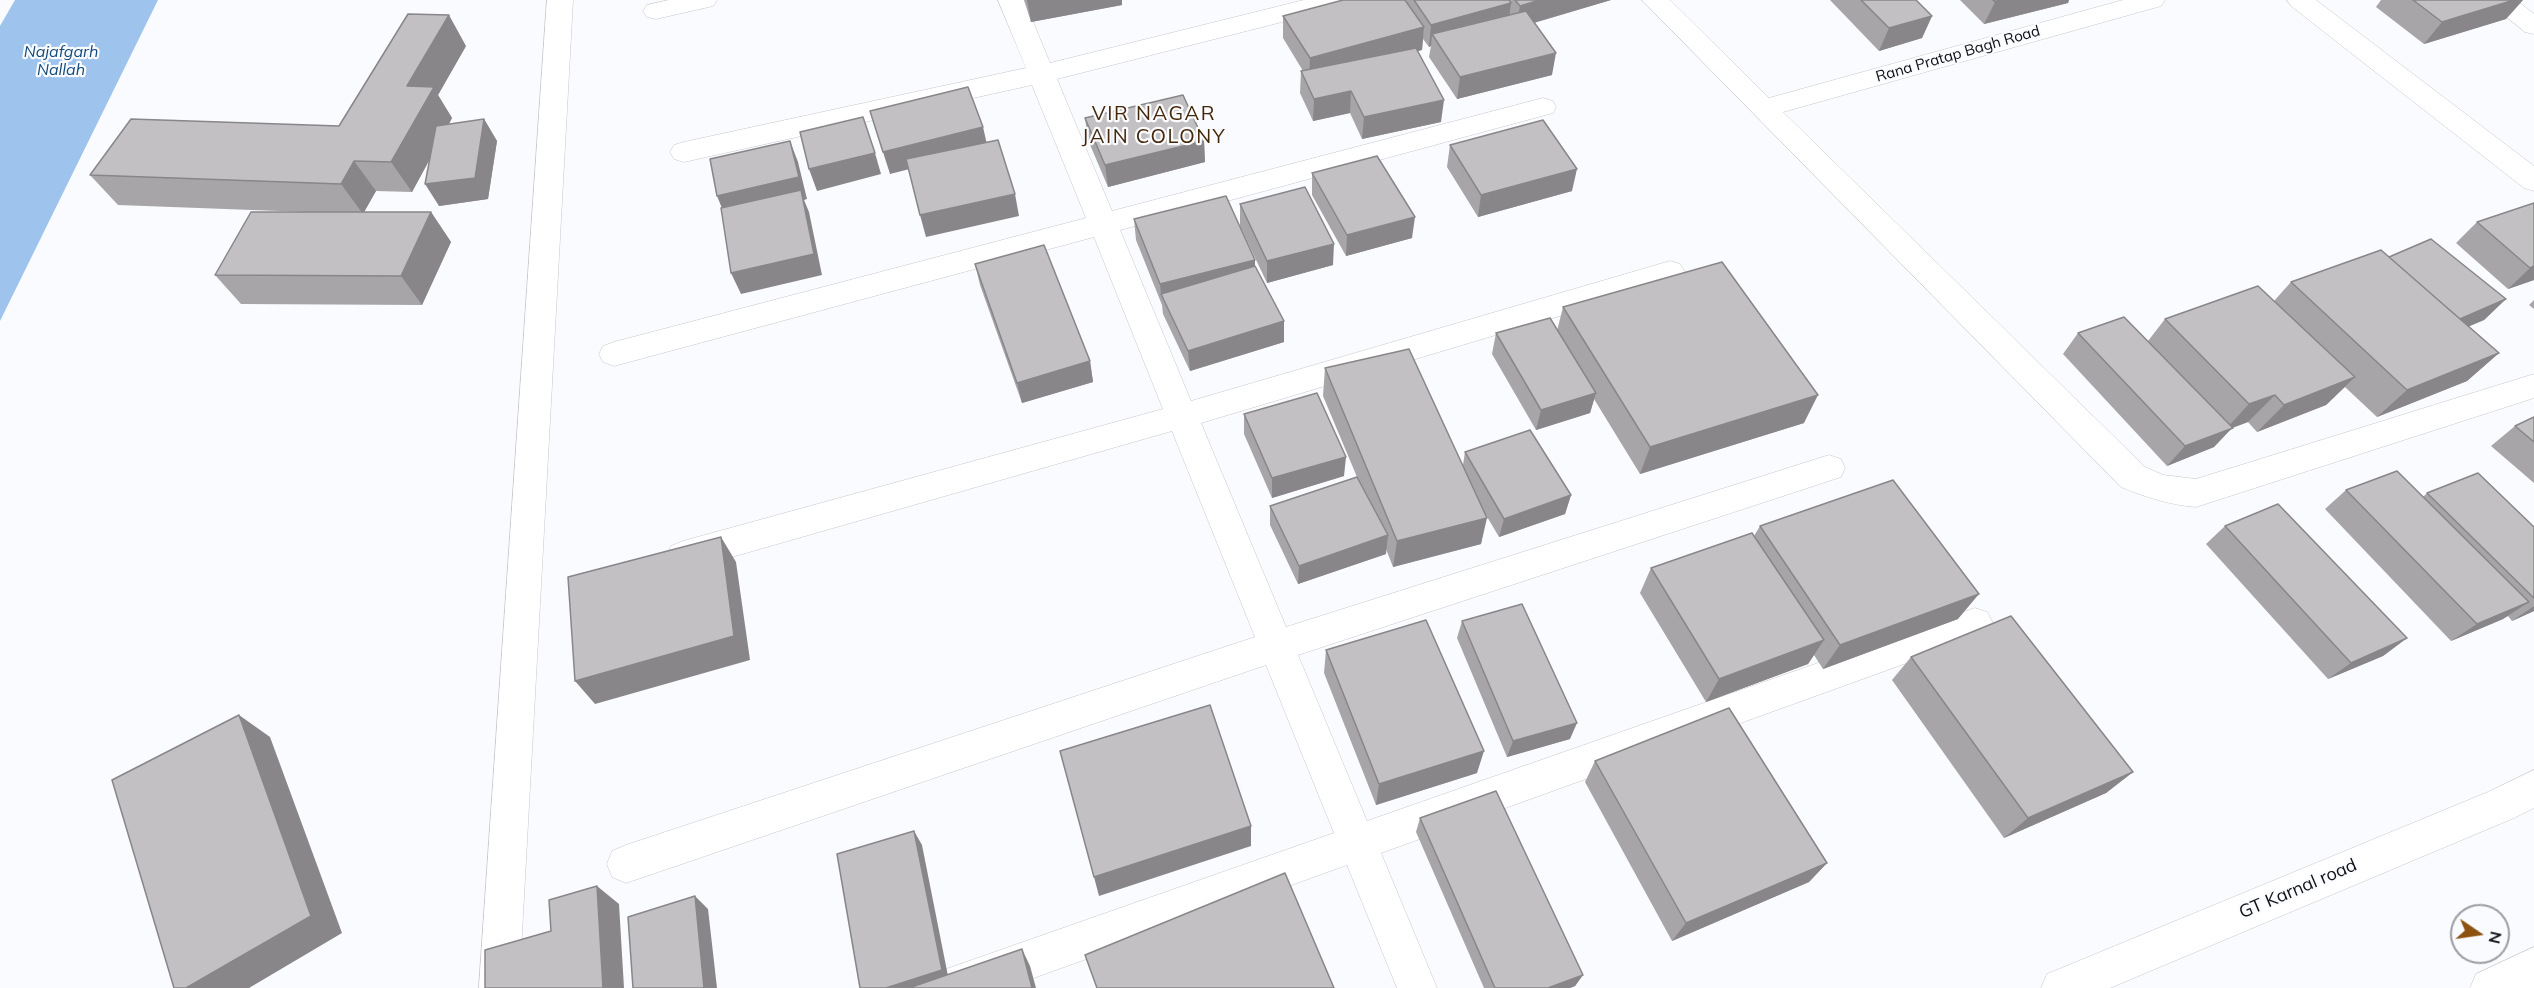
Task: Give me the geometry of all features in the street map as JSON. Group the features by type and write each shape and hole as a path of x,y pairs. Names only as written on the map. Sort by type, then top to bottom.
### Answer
{"street":[{"path":"499,988 560,0"},
{"path":"656,11 704,0"},
{"path":"1011,0 1417,988"},
{"path":"684,152 1041,74 1336,0"},
{"path":"1655,0 2133,477 2153,487 2174,492 2196,493 2534,386"},
{"name":"Rana Pratap Bagh Road","path":"1764,108 2152,0"},
{"path":"2300,0 2534,181"},
{"path":"2499,0 2534,26"},
{"path":"614,354 1543,107"},
{"path":"655,564 1182,416 1670,272"},
{"path":"626,864 1276,646 1829,468"},
{"path":"949,988 1975,623"},
{"name":"GT Karnal road","path":"2061,988 2501,805 2534,788"},
{"path":"2490,988 2534,967"}],"water":[{"name":"Najafgarh Nallah","path":"15,0 158,0 0,321 0,26"}],"building":[{"path":"1343,0 1405,0 1424,27 1310,58 1283,16"},
{"path":"1414,0 1509,0 1511,3 1431,25"},
{"path":"1515,0 1540,0 1520,6"},
{"path":"1861,0 1916,0 1932,16 1889,28"},
{"path":"2413,0 2514,0 2442,22"},
{"path":"1526,11 1556,53 1460,77 1432,34"},
{"path":"408,14 449,15 407,86 434,87 391,162 354,161 341,184 90,175 131,119 339,126"},
{"path":"1416,48 1444,100 1364,117 1351,91 1314,99 1301,71"},
{"path":"968,87 983,127 883,152 870,111"},
{"path":"1183,95 1204,141 1105,165 1085,118"},
{"path":"863,117 875,153 809,169 800,132"},
{"path":"484,119 475,178 425,184 436,126"},
{"path":"1543,120 1577,169 1481,195 1450,145"},
{"path":"998,140 1015,194 920,215 906,159"},
{"path":"790,141 799,177 717,196 710,159"},
{"path":"1377,156 1415,217 1347,235 1312,173"},
{"path":"1305,187 1334,244 1267,261 1240,204"},
{"path":"801,190 814,254 731,273 721,208"},
{"path":"1226,196 1255,260 1160,284 1134,219"},
{"path":"2534,203 2534,266 2530,268 2477,222"},
{"path":"251,212 431,212 401,276 215,275"},
{"path":"2431,239 2506,299 2460,319 2389,257"},
{"path":"1044,245 1090,361 1017,383 975,264"},
{"path":"2381,250 2499,353 2407,390 2291,282"},
{"path":"1722,262 1818,395 1650,447 1563,307"},
{"path":"1255,266 1284,321 1188,351 1161,294"},
{"path":"2258,286 2355,377 2284,405 2275,395 2249,404 2165,319"},
{"path":"2124,317 2233,428 2185,446 2078,333"},
{"path":"1550,318 1596,393 1541,410 1496,333"},
{"path":"1409,349 1487,518 1397,541 1325,368"},
{"path":"1317,393 1346,457 1272,478 1244,414"},
{"path":"2534,417 2534,442 2515,426"},
{"path":"1530,430 1571,495 1504,519 1465,452"},
{"path":"2397,471 2529,602 2477,624 2346,490"},
{"path":"2478,473 2534,527 2534,598 2427,493"},
{"path":"1357,477 1388,535 1299,566 1270,506"},
{"path":"1893,480 1979,594 1840,645 1760,526"},
{"path":"2278,504 2407,638 2351,663 2225,526"},
{"path":"1752,533 1824,640 1719,679 1651,568"},
{"path":"721,537 734,636 575,681 568,577"},
{"path":"1522,604 1577,723 1513,741 1462,621"},
{"path":"2011,616 2133,772 2028,818 1911,657"},
{"path":"1426,620 1484,751 1379,784 1326,650"},
{"path":"1210,705 1251,826 1094,877 1060,751"},
{"path":"1729,708 1827,863 1686,923 1595,761"},
{"path":"239,715 311,916 186,988 174,988 112,780"},
{"path":"1496,791 1583,975 1548,988 1495,988 1420,818"},
{"path":"914,831 942,970 886,988 860,988 837,854"},
{"path":"1285,873 1334,988 1097,988 1085,955"},
{"path":"597,886 603,988 485,988 485,950 551,931 549,900"},
{"path":"695,896 704,988 633,988 628,917"},
{"path":"1022,949 1032,988 909,988"}],"district":[{"name":"VIR NAGAR JAIN COLONY","path":"1154,126"}]}
